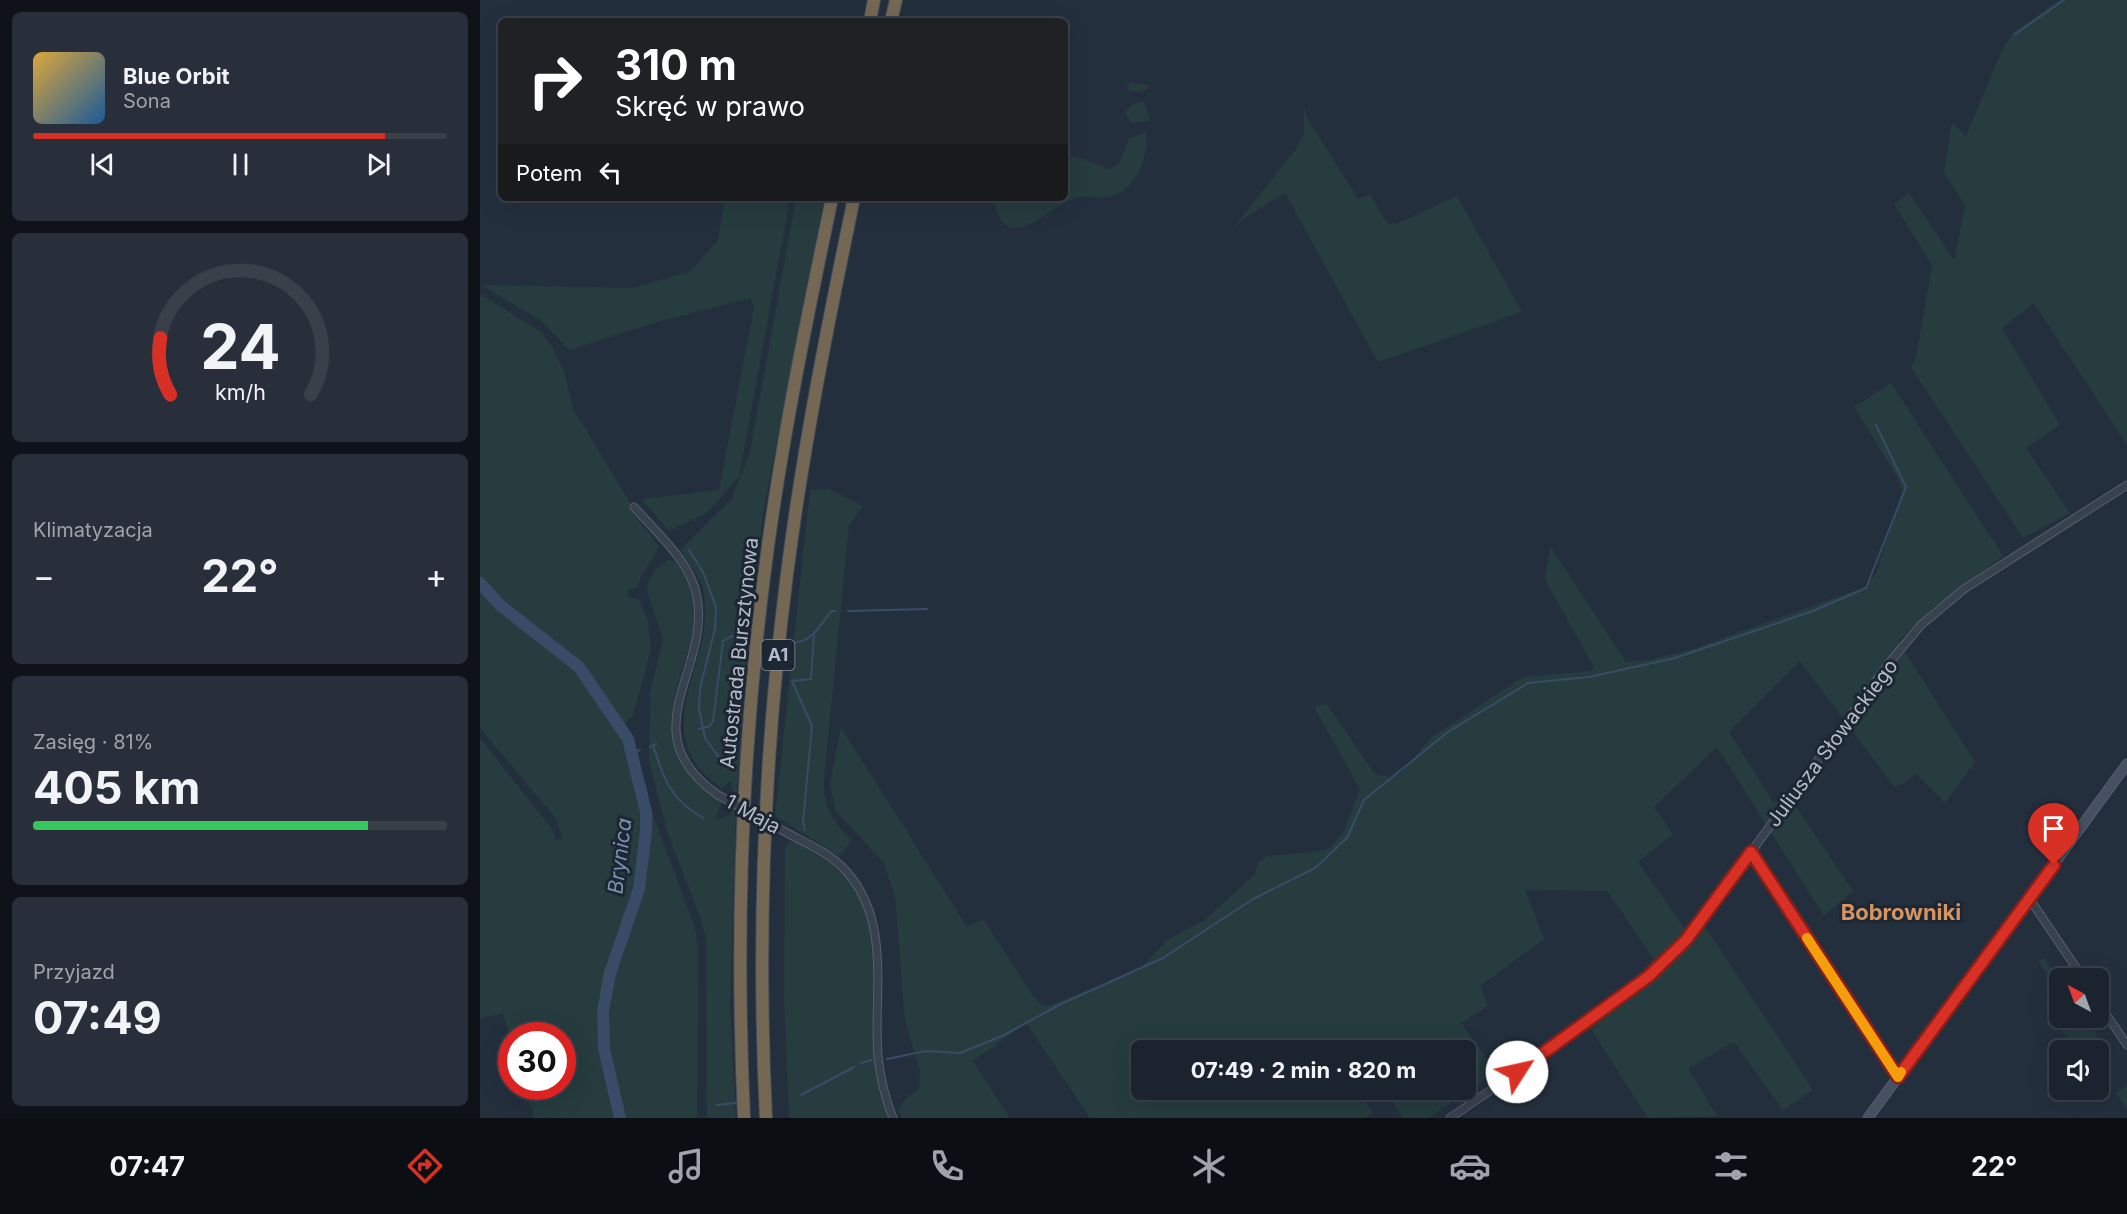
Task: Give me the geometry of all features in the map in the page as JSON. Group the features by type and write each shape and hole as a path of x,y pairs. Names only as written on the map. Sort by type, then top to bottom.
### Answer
{"highway":[{"path":"871,18 874,0"},
{"path":"892,18 896,0"},
{"name":"Autostrada Bursztynowa","path":"744,1118 741,1002 742,855 754,671 781,462 831,201"},
{"name":"Autostrada Bursztynowa","path":"766,1118 763,985 764,867 779,646 806,448 853,201"}],"street":[{"name":"Juliusza Słowackiego","path":"1450,1118 1649,976 1686,940 1889,663 1922,626 1964,589 2127,484"},
{"name":"1 Maja","path":"634,507 691,575 697,595 698,630 678,701 676,732 681,750 691,770 718,795 841,865 862,892 869,906 877,944 879,1057 884,1091 893,1118"},
{"path":"1869,1118 2127,764"},
{"path":"1751,852 1898,1077"},
{"path":"2029,898 2076,968"},
{"path":"2109,1018 2127,1045"}],"green space":[{"path":"2059,0 2127,0 2127,445 2034,303 2002,328 2060,425 2026,448 2070,513 2023,538 1911,367 1916,357 1932,265 1894,204 1909,193 1954,260 1965,206 1944,172 1952,122 1966,136 2002,50 2013,33"},
{"path":"1133,83 1148,85 1147,89 1138,92 1129,91 1127,85"},
{"path":"1143,101 1150,118 1148,121 1131,123 1125,112 1131,105"},
{"path":"1304,107 1307,118 1358,199 1370,194 1387,224 1396,224 1457,196 1522,312 1378,362 1285,193 1246,217 1231,231 1295,150 1304,134"},
{"path":"1146,132 1143,162 1133,181 1117,194 1107,197 1075,198 1028,225 1017,228 1007,226 999,216 994,201 1068,201 1068,158 1074,156 1109,169 1120,162 1129,139"},
{"path":"724,201 789,201 739,477 707,513 669,531 642,499 719,490 754,307 750,298 650,324 569,350 540,320 481,285 634,288 691,271 718,240"},
{"path":"795,201 823,201 763,513 747,644 737,795 733,792 730,781 722,789 698,767 687,744 684,721 687,697 705,621 703,588 698,576 680,550 731,500 750,452"},
{"path":"480,294 541,332 553,348 564,371 573,409 631,504 631,511 659,546 638,587 628,590 628,597 639,599 648,622 651,648 633,716 618,730 642,804 644,839 634,889 610,960 600,1009 602,1051 617,1118 534,1118 529,1100 576,1100 576,1022 505,1022 503,1013 480,1019 480,738 552,829 556,841 562,838 557,820 480,728"},
{"path":"1891,383 2003,556 1931,610 1898,641 1975,762 1945,803 1917,774 1895,788 1800,661 1729,732 1774,803 1785,790 1853,891 1824,916 1717,747 1654,807 1673,834 1638,862 1685,929 1698,916 1813,1090 1783,1110 1734,1042 1688,1068 1717,1116 1648,1118 1588,1025 1654,959 1607,891 1525,890 1544,939 1480,986 1488,1006 1461,1023 1473,1040 1131,1040 1131,1100 1364,1100 1373,1113 1364,1118 1090,1118 1026,1023 973,1061 1010,1118 902,1118 898,1110 905,1099 919,1089 920,1071 905,1021 895,898 884,863 836,811 830,784 841,727 967,927 983,919 1034,997 1043,1006 1050,1005 1139,970 1167,940 1206,919 1255,874 1258,863 1267,856 1315,852 1330,848 1344,831 1360,789 1314,707 1326,703 1375,774 1390,777 1400,774 1432,737 1523,677 1591,671 1594,667 1545,580 1550,546 1626,662 1653,659 1690,650 1865,587 1876,574 1902,491 1897,477 1854,407"},
{"path":"829,489 863,506 849,525 824,780 824,791 830,814 852,840 839,856 775,816 810,490"},
{"path":"668,560 675,561 688,583 693,595 695,614 692,637 673,707 675,742 690,773 722,802 715,818 721,819 730,815 732,808 736,811 730,1005 736,1118 707,1118 706,941 701,919 668,834 649,761 650,693 663,639 647,591 648,582 656,569"},
{"path":"650,807 695,928 698,948 697,1118 624,1118 609,1040 607,1011 612,975 644,880"},
{"path":"790,842 795,842 822,858 846,877 859,893 867,910 874,953 876,1069 889,1118 789,1118 784,1001 785,847"},
{"path":"2045,958 2051,968 2049,977 2038,961"},
{"path":"2067,1028 2092,1028 2101,1040 2068,1040 2062,1031"},
{"path":"1476,1044 1496,1072 1476,1086"},
{"path":"2127,1085 2127,1110 2116,1093"},
{"path":"1391,1100 1455,1100 1428,1118 1403,1118"}],"waterway":[{"path":"2015,34 2064,0"},
{"path":"887,1059 926,1051 960,1053 1002,1036 1061,1004 1163,958 1253,899 1315,868 1347,838 1364,800 1448,732 1528,683 1589,677 1675,658 1813,611 1866,588 1906,487 1876,425"},
{"path":"689,550 703,572 716,607 715,629 700,688 699,708 705,738 723,763"},
{"name":"Brynica","path":"480,583 500,605 579,667 628,739 646,812 646,831 639,889 610,973 603,1011 604,1048 620,1118"},
{"path":"848,611 927,609"},
{"path":"787,642 802,641 808,638 831,611 836,611"},
{"path":"805,830 803,822 812,726 792,681 811,679 814,635"},
{"path":"699,729 710,726 713,721 723,641 732,636 750,638"},
{"path":"650,747 656,744"},
{"path":"653,745 670,788 683,804 703,818"},
{"path":"631,753 640,750"},
{"path":"861,1063 872,1060"},
{"path":"801,1095 854,1067"},
{"path":"717,1105 736,1103"}],"slow traffic":[{"path":"1807,938 1898,1077 1901,1072"}],"district":[{"name":"Bobrowniki","path":"1901,912"}],"route":[{"path":"1517,1072 1604,1011 1649,976 1686,940 1751,852 1898,1077 2054,865"}]}
